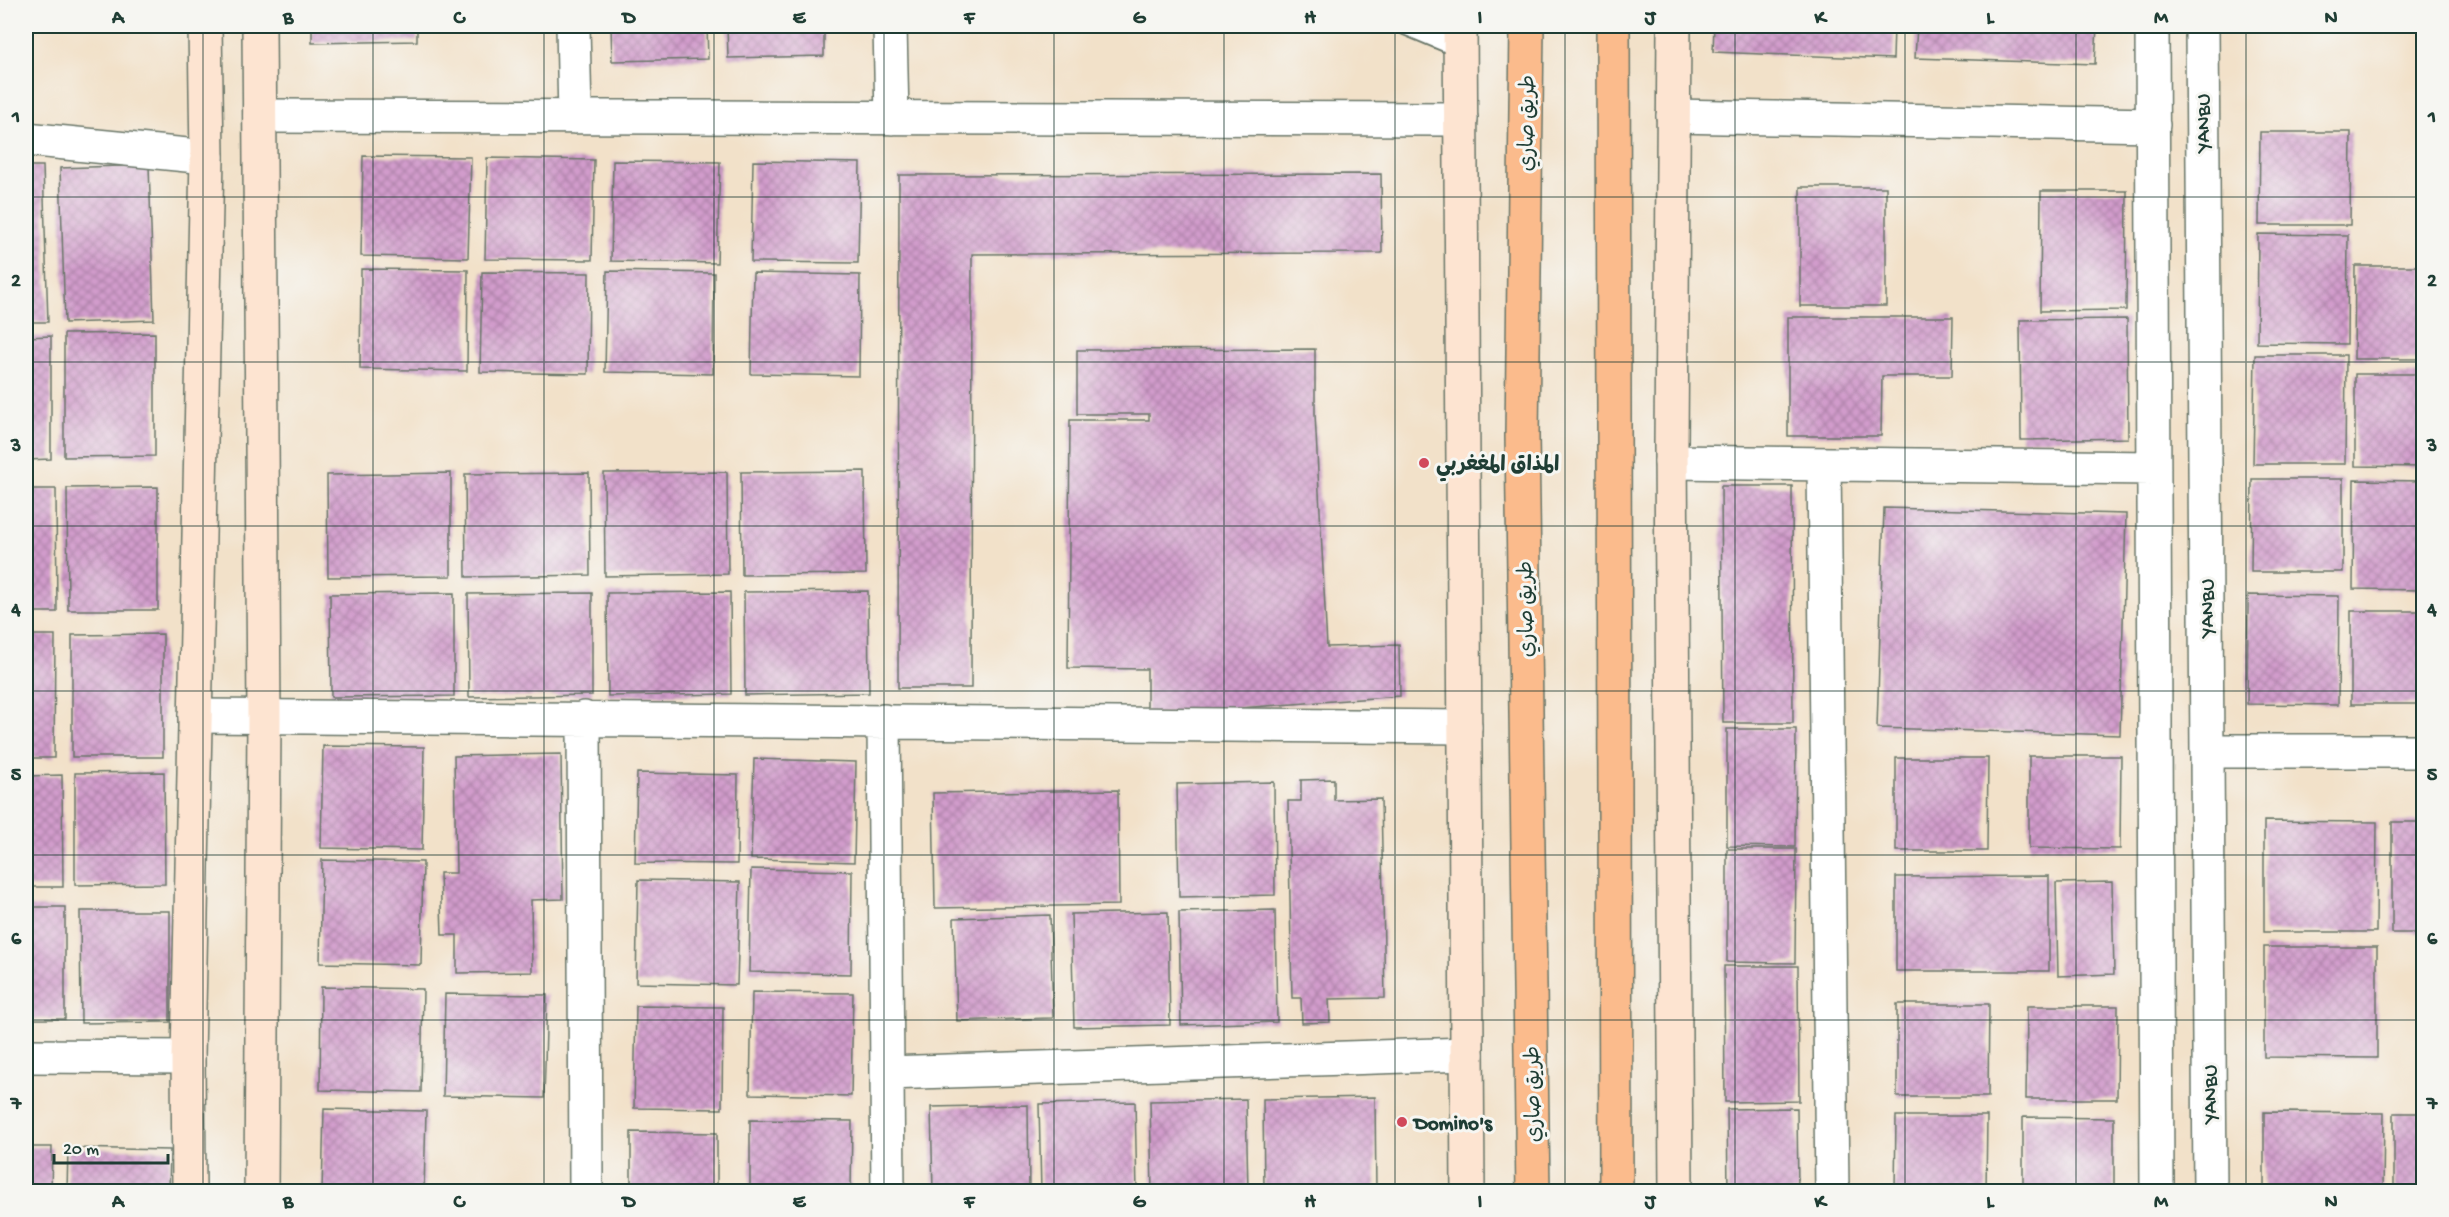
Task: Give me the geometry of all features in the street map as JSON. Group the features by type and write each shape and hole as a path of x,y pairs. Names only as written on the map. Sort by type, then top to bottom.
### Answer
{"main road":[{"name":"طريق صاري","path":"1527,26 1522,436 1533,1191"},
{"path":"1613,26 1616,1191"}],"street":[{"path":"189,1191 188,1057 207,157 205,26"},
{"path":"259,26 264,717 261,1191"},
{"path":"573,26 575,117"},
{"path":"890,26 892,118"},
{"path":"1674,26 1671,462 1676,1191"},
{"path":"2152,26 2157,1191"},
{"name":"YANBU","path":"2202,26 2210,1191"},
{"path":"1460,37 1468,1191"},
{"path":"260,116 1461,119"},
{"path":"1673,116 2152,126"},
{"path":"26,139 207,157"},
{"path":"1671,462 2154,468"},
{"path":"1824,464 1832,1191"},
{"path":"195,716 1465,727"},
{"path":"584,718 586,1191"},
{"path":"884,721 888,1191"},
{"path":"2207,751 2424,751"},
{"path":"887,1072 1467,1054"},
{"path":"26,1056 188,1057"}],"lane":[{"path":"1405,26 1460,37"}],"building":[{"path":"312,26 417,26 417,41 312,43"},
{"path":"611,26 707,26 708,59 612,61"},
{"path":"727,26 824,26 824,56 728,58"},
{"path":"1714,26 1894,26 1893,59 1713,52"},
{"path":"1917,26 2097,26 2095,64 1915,58"},
{"path":"2260,132 2351,132 2350,225 2259,225"},
{"path":"363,156 471,157 468,258 361,256"},
{"path":"487,158 594,160 592,260 485,259"},
{"path":"613,161 720,162 717,263 611,261"},
{"path":"753,161 860,163 858,263 751,262"},
{"path":"149,165 154,320 65,323 60,168"},
{"path":"26,166 43,166 48,322 26,322"},
{"path":"1381,174 1382,253 972,254 971,688 898,688 899,175"},
{"path":"1800,187 1886,187 1886,306 1800,306"},
{"path":"2041,191 2127,191 2126,310 2040,311"},
{"path":"2258,234 2348,235 2347,344 2257,343"},
{"path":"2355,266 2424,266 2424,359 2354,359"},
{"path":"361,269 468,270 467,371 360,369"},
{"path":"607,271 714,273 713,374 605,372"},
{"path":"482,272 589,273 588,374 480,372"},
{"path":"753,273 860,275 859,376 751,374"},
{"path":"1788,317 1953,317 1952,376 1882,376 1881,436 1788,436"},
{"path":"2127,319 2128,438 2021,440 2020,320"},
{"path":"155,333 155,456 64,457 64,334"},
{"path":"51,336 51,459 26,460 26,337"},
{"path":"1315,349 1315,414 1327,647 1399,645 1400,696 1147,715 1147,669 1068,668 1070,420 1149,420 1149,414 1077,414 1077,350"},
{"path":"2255,355 2346,355 2345,464 2253,464"},
{"path":"2355,374 2424,374 2424,467 2355,466"},
{"path":"865,471 866,574 742,575 741,472"},
{"path":"727,472 728,574 605,576 604,473"},
{"path":"451,473 451,576 328,577 327,475"},
{"path":"589,473 590,575 466,577 465,474"},
{"path":"2252,479 2343,479 2343,572 2251,572"},
{"path":"2354,480 2424,481 2424,590 2353,589"},
{"path":"1721,486 1792,486 1793,723 1723,723"},
{"path":"158,487 158,610 68,610 67,488"},
{"path":"26,489 56,489 57,612 26,612"},
{"path":"1884,508 2126,514 2120,735 1877,728"},
{"path":"868,591 869,693 745,695 744,592"},
{"path":"730,592 731,694 608,696 607,593"},
{"path":"454,593 454,696 331,697 330,594"},
{"path":"592,593 592,695 469,697 468,594"},
{"path":"2248,595 2339,596 2338,705 2247,704"},
{"path":"2351,611 2424,611 2424,704 2351,704"},
{"path":"163,634 163,757 72,757 72,635"},
{"path":"26,635 55,635 54,758 26,758"},
{"path":"1727,729 1796,729 1795,847 1727,846"},
{"path":"323,746 424,747 422,850 321,848"},
{"path":"561,754 563,899 531,900 532,972 457,973 457,935 442,935 440,873 456,873 454,756"},
{"path":"2029,756 2121,756 2120,849 2029,848"},
{"path":"1896,758 1988,758 1987,851 1896,851"},
{"path":"754,759 856,762 854,862 751,859"},
{"path":"164,772 165,884 75,885 75,773"},
{"path":"637,773 738,775 737,864 635,863"},
{"path":"62,775 63,887 26,887 26,776"},
{"path":"1334,779 1334,800 1381,799 1385,998 1329,999 1330,1022 1302,1023 1301,998 1292,998 1288,801 1301,801 1301,780"},
{"path":"1274,782 1275,895 1179,897 1177,784"},
{"path":"1118,790 1119,905 935,908 933,793"},
{"path":"2264,821 2377,822 2376,932 2264,932"},
{"path":"2392,822 2424,822 2424,933 2392,933"},
{"path":"1727,849 1796,849 1795,963 1727,962"},
{"path":"322,860 423,862 421,965 320,963"},
{"path":"751,869 852,871 851,974 749,972"},
{"path":"2049,876 2049,971 1896,971 1896,877"},
{"path":"638,880 740,882 737,985 636,983"},
{"path":"2112,882 2114,974 2058,976 2056,883"},
{"path":"26,907 65,907 65,1019 26,1019"},
{"path":"1275,910 1277,1022 1181,1025 1179,912"},
{"path":"80,911 170,911 170,1022 81,1023"},
{"path":"1168,912 1170,1025 1074,1027 1071,914"},
{"path":"1050,915 1053,1018 957,1021 954,918"},
{"path":"2264,947 2377,947 2377,1058 2264,1057"},
{"path":"1724,966 1798,966 1799,1101 1725,1102"},
{"path":"321,987 423,989 421,1092 320,1090"},
{"path":"752,992 853,993 851,1096 750,1094"},
{"path":"445,994 547,995 544,1098 443,1096"},
{"path":"1897,1004 1989,1004 1988,1097 1897,1097"},
{"path":"636,1006 723,1007 722,1109 634,1108"},
{"path":"2027,1006 2118,1006 2117,1099 2026,1099"},
{"path":"1375,1097 1376,1192 1264,1192 1263,1099"},
{"path":"1246,1099 1248,1192 1152,1192 1150,1101"},
{"path":"1135,1102 1137,1192 1041,1192 1039,1104"},
{"path":"1028,1105 1029,1192 933,1192 931,1107"},
{"path":"1797,1108 1798,1192 1728,1192 1727,1109"},
{"path":"324,1109 426,1111 424,1192 322,1192"},
{"path":"2264,1112 2384,1113 2383,1192 2264,1192"},
{"path":"2394,1113 2424,1113 2424,1192 2394,1192"},
{"path":"1896,1116 1987,1116 1986,1192 1895,1192"},
{"path":"2023,1117 2114,1118 2114,1192 2023,1192"},
{"path":"750,1120 852,1121 851,1192 750,1192"},
{"path":"631,1132 717,1133 717,1192 631,1192"},
{"path":"26,1147 52,1147 51,1192 26,1192"},
{"path":"68,1148 170,1150 169,1192 67,1192"}],"place":[{"name":"المذاق المغغربي","path":"1424,463"},
{"name":"Domino's","path":"1402,1122"}]}
